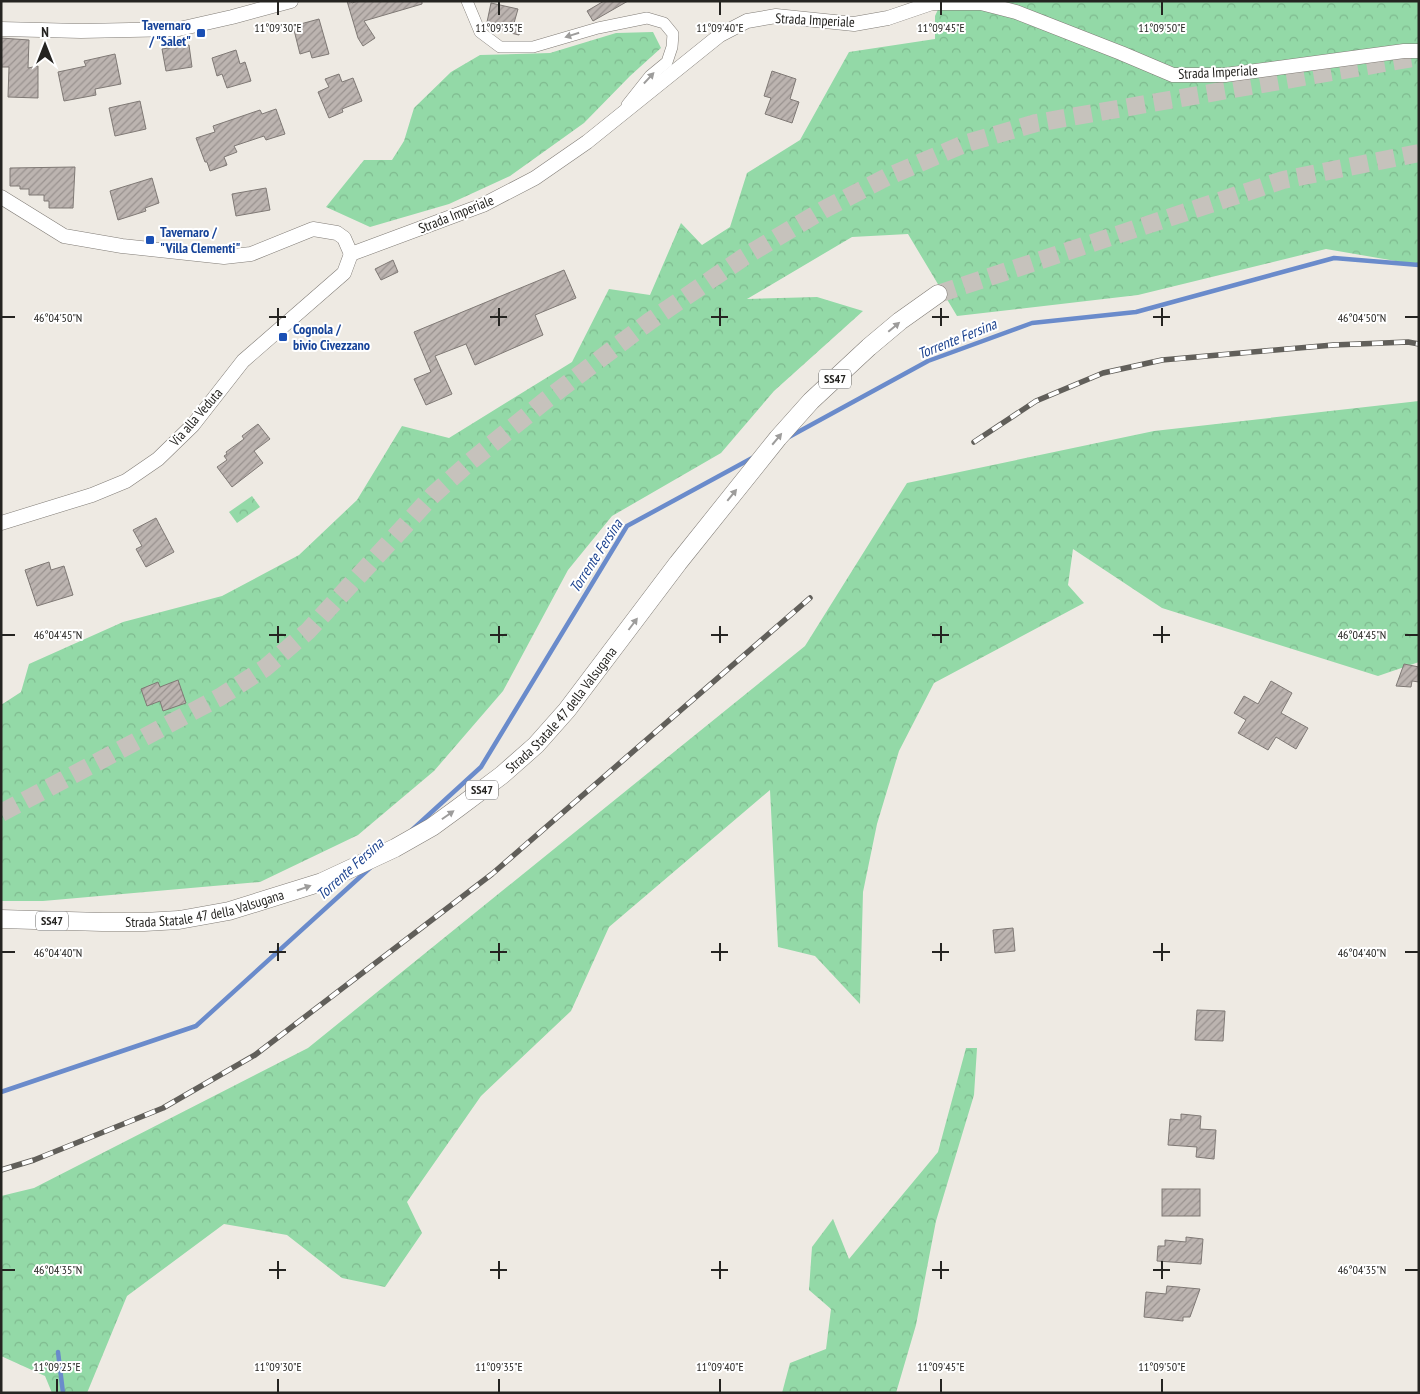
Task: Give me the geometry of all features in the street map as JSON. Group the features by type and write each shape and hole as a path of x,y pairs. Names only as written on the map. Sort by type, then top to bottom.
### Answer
{"highway":[{"name":"Strada Statale 47 della Valsugana","path":"1,919 102,922 180,920 229,911 322,882 379,856 432,827 502,774 536,745 566,710 778,438 811,402 869,347 900,321 938,294"}],"street":[{"path":"1,29 81,31 179,29 291,1"},
{"path":"467,1 480,32 500,47 533,47 598,28 647,18 664,23 673,34 672,47 667,62 650,76 619,117"},
{"name":"Strada Imperiale","path":"351,254 483,205 536,178 587,142 720,35 747,21 776,16 854,24 888,18 932,3 981,3 1016,12 1112,49 1172,75 1225,75 1404,51 1419,51"},
{"path":"1,197 64,236 122,246 224,257 251,254 313,229 337,233 344,238 351,254"},
{"name":"Via alla Veduta","path":"1,523 92,495 126,481 158,459 193,424 243,361 344,273 351,254"}],"green space":[{"path":"942,1 1419,1 1419,265 1326,249 1138,295 957,316 908,234 852,237 747,299 817,297 863,311 774,391 721,453 612,516 568,570 503,691 434,771 358,835 260,882 43,901 1,901 1,705 21,692 29,664 123,622 222,596 299,555 357,500 402,426 449,438 572,362 609,289 650,295 681,223 702,245 730,227 747,173 800,140 849,52 935,39 935,16"},
{"path":"653,32 661,48 630,76 584,123 510,176 449,204 370,227 326,207 364,160 392,160 404,141 414,108 451,72 480,55 550,53 616,33"},
{"path":"1419,401 1419,662 1378,676 1162,608 1073,549 1068,585 1084,603 934,683 899,751 877,824 863,892 860,1004 815,956 778,947 770,790 609,927 571,1011 481,1096 407,1202 422,1233 385,1287 342,1278 287,1235 224,1224 127,1296 87,1393 52,1393 45,1376 1,1356 1,1196 34,1188 308,1048 805,646 907,483 1154,431"},
{"path":"252,496 260,507 237,523 229,512"},
{"path":"966,1048 977,1048 974,1095 936,1221 916,1325 896,1393 782,1393 790,1363 826,1349 831,1309 809,1290 812,1247 833,1219 849,1259 938,1152"}],"building":[{"path":"347,1 352,3 358,1 422,1 422,4 364,21 375,38 363,46 358,38"},
{"path":"604,1 628,1 593,21 587,11"},
{"path":"491,3 518,9 514,23 521,25 519,35 486,27"},
{"path":"319,19 329,54 312,58 310,51 300,54 293,26"},
{"path":"1,38 29,40 28,68 38,66 38,98 8,97 9,67 1,67"},
{"path":"189,45 192,67 166,71 162,49"},
{"path":"236,50 240,64 245,62 251,81 227,88 222,74 217,76 212,58"},
{"path":"115,54 121,84 95,89 96,95 64,101 58,72 86,66 84,61"},
{"path":"772,71 796,79 790,99 799,102 792,123 765,114 771,98 764,96"},
{"path":"339,74 342,82 353,78 362,101 342,109 343,112 329,118 318,92 329,87 325,79"},
{"path":"140,101 146,129 115,136 109,108"},
{"path":"276,109 285,134 266,140 264,136 234,146 237,152 224,157 227,165 210,171 196,138 215,132 213,126 260,110 262,114"},
{"path":"75,167 73,208 49,208 49,201 44,201 44,195 29,195 29,189 20,189 20,186 10,186 10,168"},
{"path":"152,178 159,203 145,208 146,211 118,220 110,191"},
{"path":"266,188 270,210 236,216 232,194"},
{"path":"393,260 398,272 381,280 375,269"},
{"path":"564,270 576,298 535,315 543,335 475,365 466,344 435,356 452,394 426,405 414,379 431,372 414,332"},
{"path":"258,424 270,439 254,451 263,463 232,487 217,467 227,460 224,456 227,454 226,452 244,439 242,436"},
{"path":"156,518 174,552 146,567 136,549 142,546 133,530"},
{"path":"49,562 51,570 64,566 73,595 37,606 25,570"},
{"path":"1404,664 1419,667 1419,682 1412,681 1411,687 1396,686"},
{"path":"178,680 186,703 163,711 160,701 147,706 141,689 158,682 160,687"},
{"path":"1271,681 1292,693 1281,713 1308,728 1296,749 1276,737 1268,750 1238,733 1246,720 1234,713 1244,696 1258,704"},
{"path":"1013,928 1015,951 995,953 993,930"},
{"path":"1197,1010 1225,1011 1223,1041 1195,1040"},
{"path":"1181,1114 1201,1116 1200,1129 1216,1130 1214,1159 1196,1157 1197,1147 1168,1145 1170,1119 1181,1120"},
{"path":"1162,1189 1200,1189 1200,1216 1162,1216"},
{"path":"1186,1237 1203,1239 1201,1264 1157,1261 1158,1246 1165,1246 1165,1240 1186,1242"},
{"path":"1167,1286 1200,1289 1190,1317 1183,1317 1183,1321 1144,1317 1146,1292 1166,1294"}],"waterway":[{"name":"Torrente Fersina","path":"787,438 928,361 1032,323 1136,312 1334,258 1419,265"},
{"name":"Torrente Fersina","path":"412,830 481,767 627,526 754,457"},
{"name":"Torrente Fersina","path":"1,1092 196,1026 371,867"},
{"path":"58,1352 63,1393"}],"tunnel":[{"path":"1,813 220,697 265,668 308,631 433,495 471,461 546,400 650,321 744,257 823,210 887,177 964,144 1036,123 1419,57"},
{"path":"938,294 1283,180 1419,153"}],"railway":[{"path":"974,442 1036,401 1103,373 1162,360 1333,345 1408,342 1419,344"},
{"path":"1,1170 34,1160 163,1108 255,1055 492,874 810,598"}],"place":[{"name":"Tavernaro / \"Salet\"","path":"201,33"},
{"name":"Tavernaro / \"Villa Clementi\"","path":"150,240"},
{"name":"Cognola / bivio Civezzano","path":"283,337"}]}
